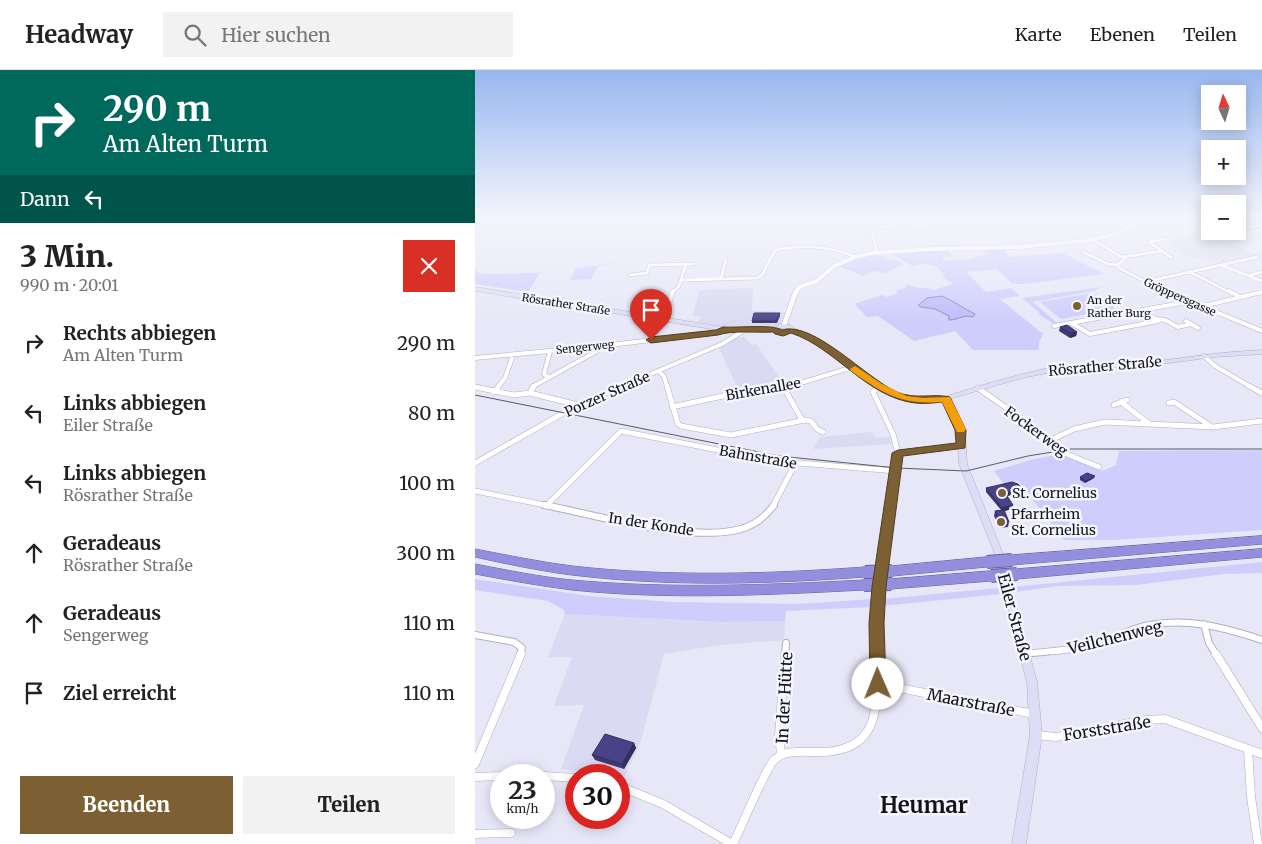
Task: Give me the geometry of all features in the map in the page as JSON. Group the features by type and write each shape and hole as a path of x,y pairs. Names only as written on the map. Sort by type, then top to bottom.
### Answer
{"highway":[{"path":"891,578 987,562 1262,540"},
{"path":"475,553 565,569 638,576 721,579 865,579"},
{"path":"475,569 557,583 636,590 713,592 865,579 991,576 1262,553"}],"main road":[{"name":"Rösrather Straße","path":"475,289 723,329 743,331 775,329 780,333 791,330 807,336 879,386 910,400 946,399 978,388 1058,368 1139,364 1204,356 1262,352"},
{"path":"775,329 783,325 790,327 791,330"},
{"name":"Eiler Straße","path":"946,399 961,430 963,464 993,537 1025,654 1035,715 1036,735 1019,844"}],"street":[{"path":"681,280 760,277 773,253"},
{"path":"844,253 855,257"},
{"path":"783,325 793,297 799,287 820,279 834,266 855,257 876,253"},
{"name":"Gröppersgasse","path":"1085,253 1108,264 1117,265 1145,282 1187,302 1262,331"},
{"path":"1115,253 1123,258 1150,253"},
{"path":"1165,253 1172,258"},
{"path":"1145,282 1257,256"},
{"path":"1117,265 1125,261 1123,258"},
{"path":"721,279 726,259"},
{"path":"657,319 666,311 673,291 679,286 686,264"},
{"path":"630,275 647,273 649,265 694,264"},
{"path":"1220,265 1262,281"},
{"path":"1190,272 1240,297"},
{"path":"1248,276 1262,272"},
{"path":"1199,307 1261,292"},
{"path":"1054,326 1143,312 1187,302"},
{"path":"1143,312 1156,319 1165,320 1178,328 1191,324"},
{"path":"1073,324 1091,334 1156,323 1158,321 1156,319"},
{"path":"1186,321 1197,328"},
{"name":"Sengerweg","path":"475,358 602,346 718,332 723,329"},
{"name":"Porzer Straße","path":"475,463 578,405 724,343 743,331"},
{"path":"531,393 531,388 597,351 602,346"},
{"path":"548,377 544,374 544,370 550,351"},
{"path":"494,392 505,378 513,355"},
{"path":"1204,356 1215,366 1262,393"},
{"name":"Birkenallee","path":"672,407 746,391 784,388 853,367"},
{"path":"659,371 663,376 678,424 681,426 723,434 739,434 802,420 811,421 817,429 823,432"},
{"path":"630,791 668,807 733,844 773,760 781,753 839,750 851,745 867,732 874,721 878,684 877,623 879,587 898,453 893,434 873,392 879,386"},
{"path":"475,387 494,392 531,393 536,396 578,405"},
{"path":"784,388 802,420"},
{"name":"Fockerweg","path":"978,388 1036,429 1063,453 1099,467"},
{"path":"1114,405 1127,400"},
{"path":"1121,402 1149,423"},
{"path":"1169,403 1174,402 1213,427"},
{"path":"1049,441 1092,424 1119,422 1213,427 1262,421"},
{"name":"Bahnstraße","path":"547,505 621,431 795,464 896,472"},
{"path":"898,453 961,446"},
{"name":"In der Konde","path":"475,491 678,530 728,531 750,525 767,515 775,504 795,464"},
{"name":"Veilchenweg","path":"1025,654 1094,645 1144,626 1181,622 1204,624 1236,631 1262,640"},
{"path":"1204,624 1209,643 1262,728"},
{"path":"475,635 514,642 522,648 519,661 475,764"},
{"name":"In der Hütte","path":"781,753 779,736 787,643"},
{"name":"Maarstraße","path":"878,684 1035,715"},
{"name":"Forststraße","path":"1036,735 1056,737 1146,720 1165,720 1262,754"},
{"path":"1248,749 1251,797 1257,844"},
{"path":"475,777 490,776"},
{"path":"475,834 511,833"}],"shaded area":[{"path":"951,253 952,256 943,256 943,259 948,261 972,259 973,257 988,254 987,253 1007,253 1009,257 1063,253 1104,274 1013,284 997,269 966,272 986,292 1011,288 1020,296 1000,299 1043,334 1039,342 1039,350 973,350 955,331 914,341 878,316 867,317 855,305 882,295 886,297 896,294 897,290 907,287 905,285 908,284 934,290 953,284 941,276 944,275 941,271 930,264 912,266 892,254","holes":["942,296 974,314 949,320 949,316 935,309 919,307 918,303 927,298"]},
{"path":"1184,253 1253,253 1257,255 1219,264 1200,257 1191,258"},
{"path":"879,254 891,260 895,259 901,262 902,265 886,273 875,271 863,276 839,266 856,259"},
{"path":"615,264 598,266 591,279 570,280 576,268"},
{"path":"475,269 479,273 501,274 572,269 540,273 528,292 475,284"},
{"path":"1102,287 1094,291 1033,302 1057,323 1122,311 1125,313 1054,324 1038,314 1040,313 1022,298"},
{"path":"753,288 752,311 785,312 781,323 771,327 734,328 699,322 701,316 692,316 700,290"},
{"name":"An der Rather Burg","path":"1092,293 1116,309 1061,319 1040,302"},
{"path":"942,296 975,314 973,317 967,316 949,320 949,316 935,309 918,305 927,298"},
{"path":"744,337 752,345 756,344 785,386 738,389 719,348 736,338"},
{"path":"872,432 876,438 890,437 892,444 813,449 820,437"},
{"path":"1262,450 1262,530 1114,540 1064,540 1018,481 1004,484 994,471 1034,459 1062,454 1102,471 1116,465 1119,451"},
{"path":"1262,562 1262,573 1224,574 1136,585 1058,586 1015,592 1013,587"},
{"path":"475,579 589,596 671,602 799,604 872,599 871,607 786,611 785,621 722,622 565,614 564,610 548,601 475,590"},
{"path":"998,588 1000,594 883,606 883,599"},
{"path":"565,614 722,622 785,621 784,640 720,645 664,654 640,744 630,765 565,764 565,769 561,769 584,705 554,706 572,657 548,657"}],"building":[{"path":"754,313 780,313 776,321 752,321"},
{"path":"1067,325 1077,332 1071,333 1060,327"},
{"path":"1087,473 1095,476 1086,481 1080,477"},
{"path":"1012,482 1021,487 1018,490 1005,493 1013,505 1002,508 986,488"},
{"path":"1004,510 1009,522 1001,523 995,511"},
{"path":"605,734 634,743 622,764 592,755"}],"tram line":[{"path":"475,395 779,456 897,468 966,471 1028,456 1071,449 1262,449"}],"slow traffic":[{"path":"855,369 879,386 910,400 946,399 960,429"}],"place":[{"name":"An der Rather Burg","path":"1077,306"},
{"name":"St. Cornelius","path":"1002,493"},
{"name":"Pfarrheim St. Cornelius","path":"1001,522"}],"district":[{"name":"Heumar","path":"924,805"}],"route":[{"path":"651,340 718,332 723,329 740,331 775,329 783,333 791,330 807,336 879,386 894,394 923,401 946,399 961,430 961,446 898,453 879,587 877,623 878,684"}]}
